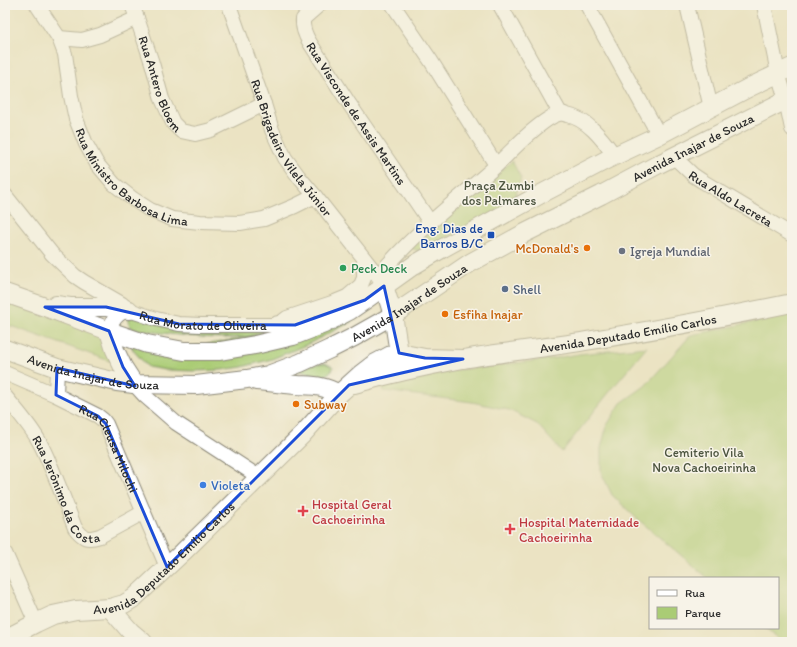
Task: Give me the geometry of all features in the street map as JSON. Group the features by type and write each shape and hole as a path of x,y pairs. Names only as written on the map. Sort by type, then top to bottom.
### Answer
{"main road":[{"name":"Avenida Inajar de Souza","path":"5,293 109,332 155,346 184,350 220,351 293,336 324,324 348,311 365,300 381,281 414,265 541,194 785,70"},
{"name":"Avenida Inajar de Souza","path":"5,349 57,368 117,382 134,384 196,385 247,380 268,375 312,358 354,337 393,315 470,263 523,234 602,195 673,156 789,99"},
{"path":"381,281 393,315 400,353"},
{"path":"278,325 295,325 365,300"},
{"name":"Avenida Deputado Emílio Carlos","path":"344,389 395,373 462,359 696,323 792,303"},
{"path":"45,307 55,305 70,307 106,307 129,310"},
{"path":"109,332 123,367 134,384"},
{"name":"Avenida Deputado Emílio Carlos","path":"5,639 53,616 76,610 110,608 124,604 134,598 168,567 309,428 344,389 374,364 391,355 400,353 425,358 462,359"},
{"path":"247,380 321,386 329,389 344,389"},
{"path":"110,608 131,632 143,642"}],"street":[{"name":"Rua Ministro Barbosa Lima","path":"37,5 59,38 65,54 76,119 86,144 97,164 114,184 133,199 150,210 172,219 200,222 240,223 264,219 315,196"},
{"name":"Rua Brigadeiro Vilela Júnior","path":"229,5 272,130 285,158 299,178 315,196 381,281"},
{"name":"Rua Visconde de Assis Martins","path":"319,5 302,19 304,33 350,105 430,222"},
{"path":"393,5 431,61 496,165"},
{"path":"500,5 560,113"},
{"path":"587,5 659,135"},
{"path":"688,5 711,108"},
{"path":"764,5 785,70 792,129"},
{"path":"59,38 82,40 100,35 134,11"},
{"name":"Rua Antero Bloem","path":"134,11 152,63 162,99 173,123 181,132 195,134 211,130 264,104"},
{"path":"381,281 430,222 496,165 539,125 549,118 560,113 582,121 616,156"},
{"name":"Rua Aldo Lacreta","path":"673,156 693,175 702,181 792,235"},
{"name":"Rua Morato de Oliveira","path":"5,195 52,254 75,276 122,304 129,310 179,324 220,326 278,325 287,318 346,298 360,285 364,278 364,259"},
{"name":"Rua Morato de Oliveira","path":"84,282 93,298 93,301 87,307"},
{"name":"Rua Morato de Oliveira","path":"109,332 110,326 117,315 129,310"},
{"path":"56,395 57,368"},
{"name":"Rua Cleusa Milochi","path":"5,373 56,395 103,420 168,567"},
{"path":"134,384 145,396 176,423 259,477"},
{"name":"Rua Jerônimo da Costa","path":"5,396 31,428 40,442 76,528 81,535 86,538 100,536 144,512"},
{"path":"5,552 36,623"}],"highlighted area":[{"path":"384,286 399,353 425,358 463,359 349,385 167,567 106,424 98,416 56,395 57,368 135,386 123,367 109,331 45,307 106,307 179,324 295,325 365,300"}],"green space":[{"name":"Praça Zumbi dos Palmares","path":"512,161 521,178 513,202 421,252 411,248"},
{"path":"5,299 105,333 121,365 5,324"},
{"path":"329,312 291,325 253,335 230,338 175,335 133,329 129,324 129,317 180,323 284,321"},
{"name":"Cemiterio Vila Nova Cachoeirinha","path":"792,314 792,642 783,642 765,629 779,629 779,577 707,577 634,516 612,495 601,472 601,448 607,425 621,403 645,386 691,335"},
{"path":"350,320 351,322 306,345 272,359 242,367 221,370 166,370 148,367 133,350 131,343 168,351"},
{"path":"647,347 562,452 537,424 509,410 472,402 384,391 381,385 456,370"},
{"path":"325,363 333,367 332,371 324,376 295,370 310,365"}],"place":[{"name":"Eng. Dias de Barros B/C","path":"491,235"},
{"name":"McDonald's","path":"587,248"},
{"name":"Igreja Mundial","path":"622,251"},
{"name":"Peck Deck","path":"343,268"},
{"name":"Shell","path":"505,289"},
{"name":"Esfiha Inajar","path":"445,314"},
{"name":"Subway","path":"296,404"},
{"name":"Violeta","path":"203,485"},
{"name":"Hospital Geral Cachoeirinha","path":"303,511"},
{"name":"Hospital Maternidade Cachoeirinha","path":"510,529"}]}
